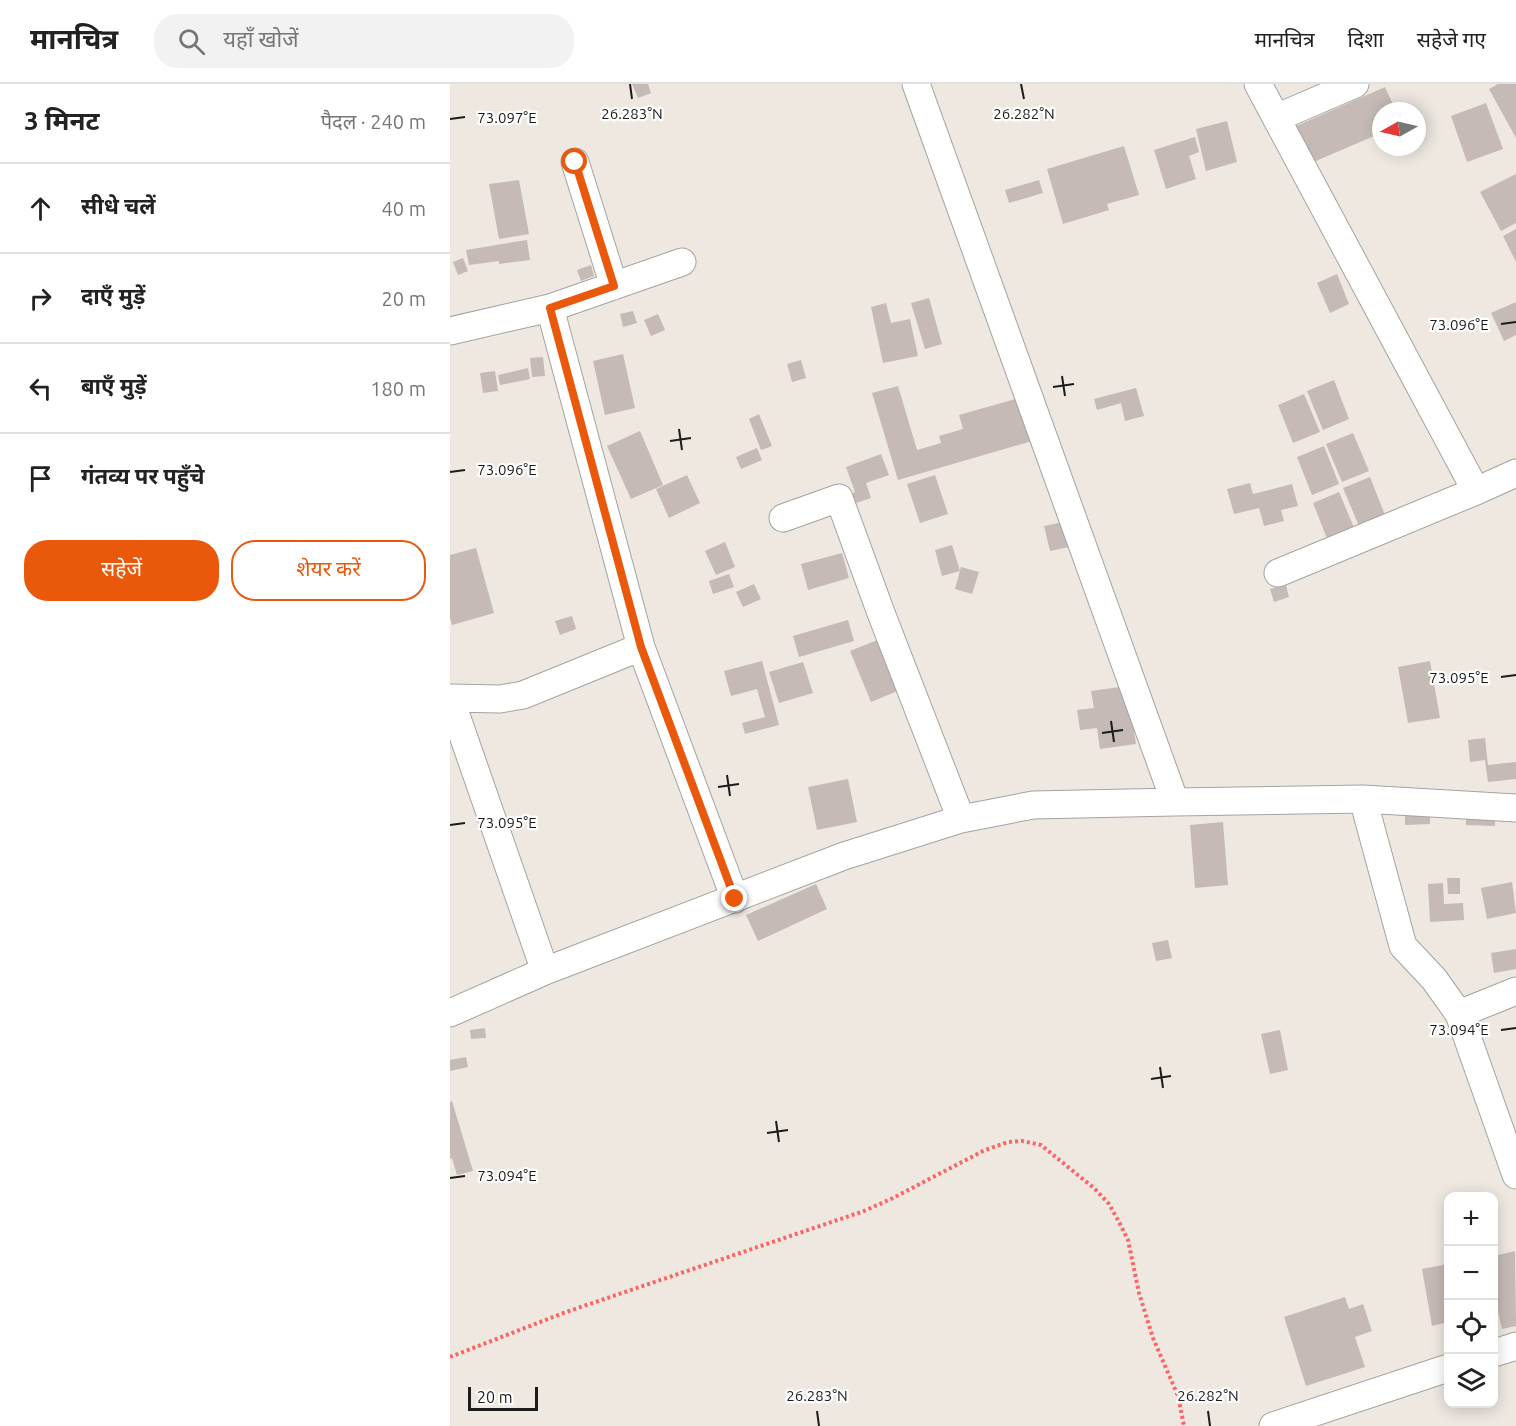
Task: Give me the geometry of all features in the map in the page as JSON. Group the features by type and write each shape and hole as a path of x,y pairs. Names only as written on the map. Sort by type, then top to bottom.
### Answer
{"street":[{"path":"916,84 1175,802"},
{"path":"1258,84 1476,491"},
{"path":"1276,118 1355,84"},
{"path":"575,162 614,286"},
{"path":"450,332 550,308 682,262"},
{"path":"550,308 641,647 735,899"},
{"path":"1278,573 1516,473"},
{"path":"783,518 838,498 961,819"},
{"path":"545,971 450,698 500,699 523,695 641,647"},
{"path":"1363,799 1403,946 1434,979 1459,1014 1505,1105 1516,1175"},
{"path":"450,1013 545,971 844,856 961,819 1033,805 1363,799 1516,808"},
{"path":"1459,1014 1516,991"},
{"path":"1498,1352 1516,1346"},
{"path":"1273,1426 1444,1370"}],"path":[{"path":"450,1357 566,1312 864,1211 985,1150 1008,1142 1022,1141 1041,1146 1058,1158 1109,1204 1128,1240 1139,1293 1153,1338 1179,1396 1184,1426"}],"building":[{"path":"632,84 648,84 651,93 638,98"},
{"path":"1498,84 1516,84 1516,138 1489,89"},
{"path":"1385,87 1392,102 1372,102 1372,137 1309,164 1294,127"},
{"path":"1486,103 1503,149 1467,162 1451,116"},
{"path":"1227,121 1237,162 1206,171 1196,129"},
{"path":"1195,137 1199,152 1189,156 1196,179 1166,189 1154,150"},
{"path":"1124,146 1139,195 1107,204 1109,210 1063,224 1047,169"},
{"path":"1516,174 1516,223 1501,231 1480,192"},
{"path":"519,180 529,234 499,239 489,184"},
{"path":"1039,180 1043,193 1009,203 1005,190"},
{"path":"1516,229 1516,262 1503,236"},
{"path":"527,240 530,260 469,265 466,250"},
{"path":"463,258 468,271 458,275 453,262"},
{"path":"591,265 594,276 581,281 577,270"},
{"path":"1337,274 1349,304 1330,313 1317,283"},
{"path":"929,298 942,344 925,349 911,303"},
{"path":"1516,302 1516,335 1504,341 1491,313"},
{"path":"886,303 891,323 910,319 918,356 883,363 871,307"},
{"path":"633,311 637,323 623,327 620,314"},
{"path":"658,314 665,330 651,336 644,320"},
{"path":"623,354 635,408 605,415 593,361"},
{"path":"543,357 545,376 532,377 530,358"},
{"path":"801,360 806,378 792,382 787,364"},
{"path":"528,368 530,379 500,385 498,375"},
{"path":"495,371 498,391 483,393 480,373"},
{"path":"1334,380 1349,419 1323,430 1307,391"},
{"path":"898,386 917,450 941,443 939,436 963,429 959,415 1019,398 1032,441 898,480 872,393"},
{"path":"1136,388 1144,416 1125,421 1121,403 1097,410 1094,399"},
{"path":"1304,394 1320,432 1293,443 1278,405"},
{"path":"759,414 772,446 761,450 749,419"},
{"path":"640,431 663,485 631,499 607,446"},
{"path":"1353,433 1369,471 1342,482 1326,444"},
{"path":"1324,446 1339,484 1312,495 1297,457"},
{"path":"757,448 762,460 741,469 736,457"},
{"path":"881,454 889,475 866,483 871,498 853,504 849,495 855,492 846,467"},
{"path":"687,475 700,503 669,518 656,489"},
{"path":"935,475 948,514 920,523 907,484"},
{"path":"1370,477 1385,515 1359,526 1343,488"},
{"path":"1250,483 1253,494 1292,484 1298,506 1281,510 1284,521 1264,526 1259,508 1234,514 1227,489"},
{"path":"1339,492 1355,530 1328,541 1313,503"},
{"path":"1063,522 1069,547 1050,551 1044,526"},
{"path":"725,542 735,567 716,575 705,551"},
{"path":"952,545 960,571 942,576 935,550"},
{"path":"476,548 494,613 452,625 450,555"},
{"path":"842,553 849,578 808,590 801,564"},
{"path":"961,567 979,572 972,594 955,589"},
{"path":"729,574 734,587 713,594 709,581"},
{"path":"754,584 761,599 743,607 736,592"},
{"path":"1286,585 1289,597 1274,602 1270,589"},
{"path":"572,616 576,629 560,635 555,621"},
{"path":"848,620 854,641 799,657 793,636"},
{"path":"880,639 900,690 871,702 850,651"},
{"path":"762,661 779,725 745,734 742,723 765,717 757,689 731,696 724,671"},
{"path":"1430,661 1440,718 1408,723 1398,667"},
{"path":"803,662 813,693 779,703 769,672"},
{"path":"1127,686 1136,744 1100,749 1097,728 1080,730 1077,710 1094,708 1091,691"},
{"path":"1485,738 1488,765 1516,762 1516,779 1488,782 1485,760 1470,762 1468,740"},
{"path":"848,779 857,822 817,830 808,787"},
{"path":"1405,811 1430,811 1430,824 1405,825"},
{"path":"1466,812 1495,812 1495,826 1466,825"},
{"path":"1223,822 1228,885 1195,888 1190,825"},
{"path":"1447,878 1460,878 1460,894 1448,894"},
{"path":"1512,882 1516,913 1487,919 1481,888"},
{"path":"1443,883 1444,904 1463,903 1464,920 1430,922 1428,884"},
{"path":"816,884 827,909 758,941 746,915"},
{"path":"1168,940 1172,958 1156,961 1152,943"},
{"path":"1516,949 1516,969 1494,973 1491,953"},
{"path":"485,1028 486,1038 471,1039 470,1030"},
{"path":"1280,1030 1288,1070 1270,1074 1261,1034"},
{"path":"466,1057 468,1067 450,1071 450,1060"},
{"path":"452,1101 473,1171 457,1175 452,1158 450,1159 450,1102"},
{"path":"1515,1251 1516,1326 1502,1329 1498,1312 1498,1255"},
{"path":"1444,1265 1444,1323 1432,1326 1422,1269"},
{"path":"1345,1297 1349,1309 1363,1304 1372,1331 1355,1337 1365,1367 1306,1386 1284,1317"}],"route":[{"path":"575,162 614,286 550,308 641,647 735,899"}]}
